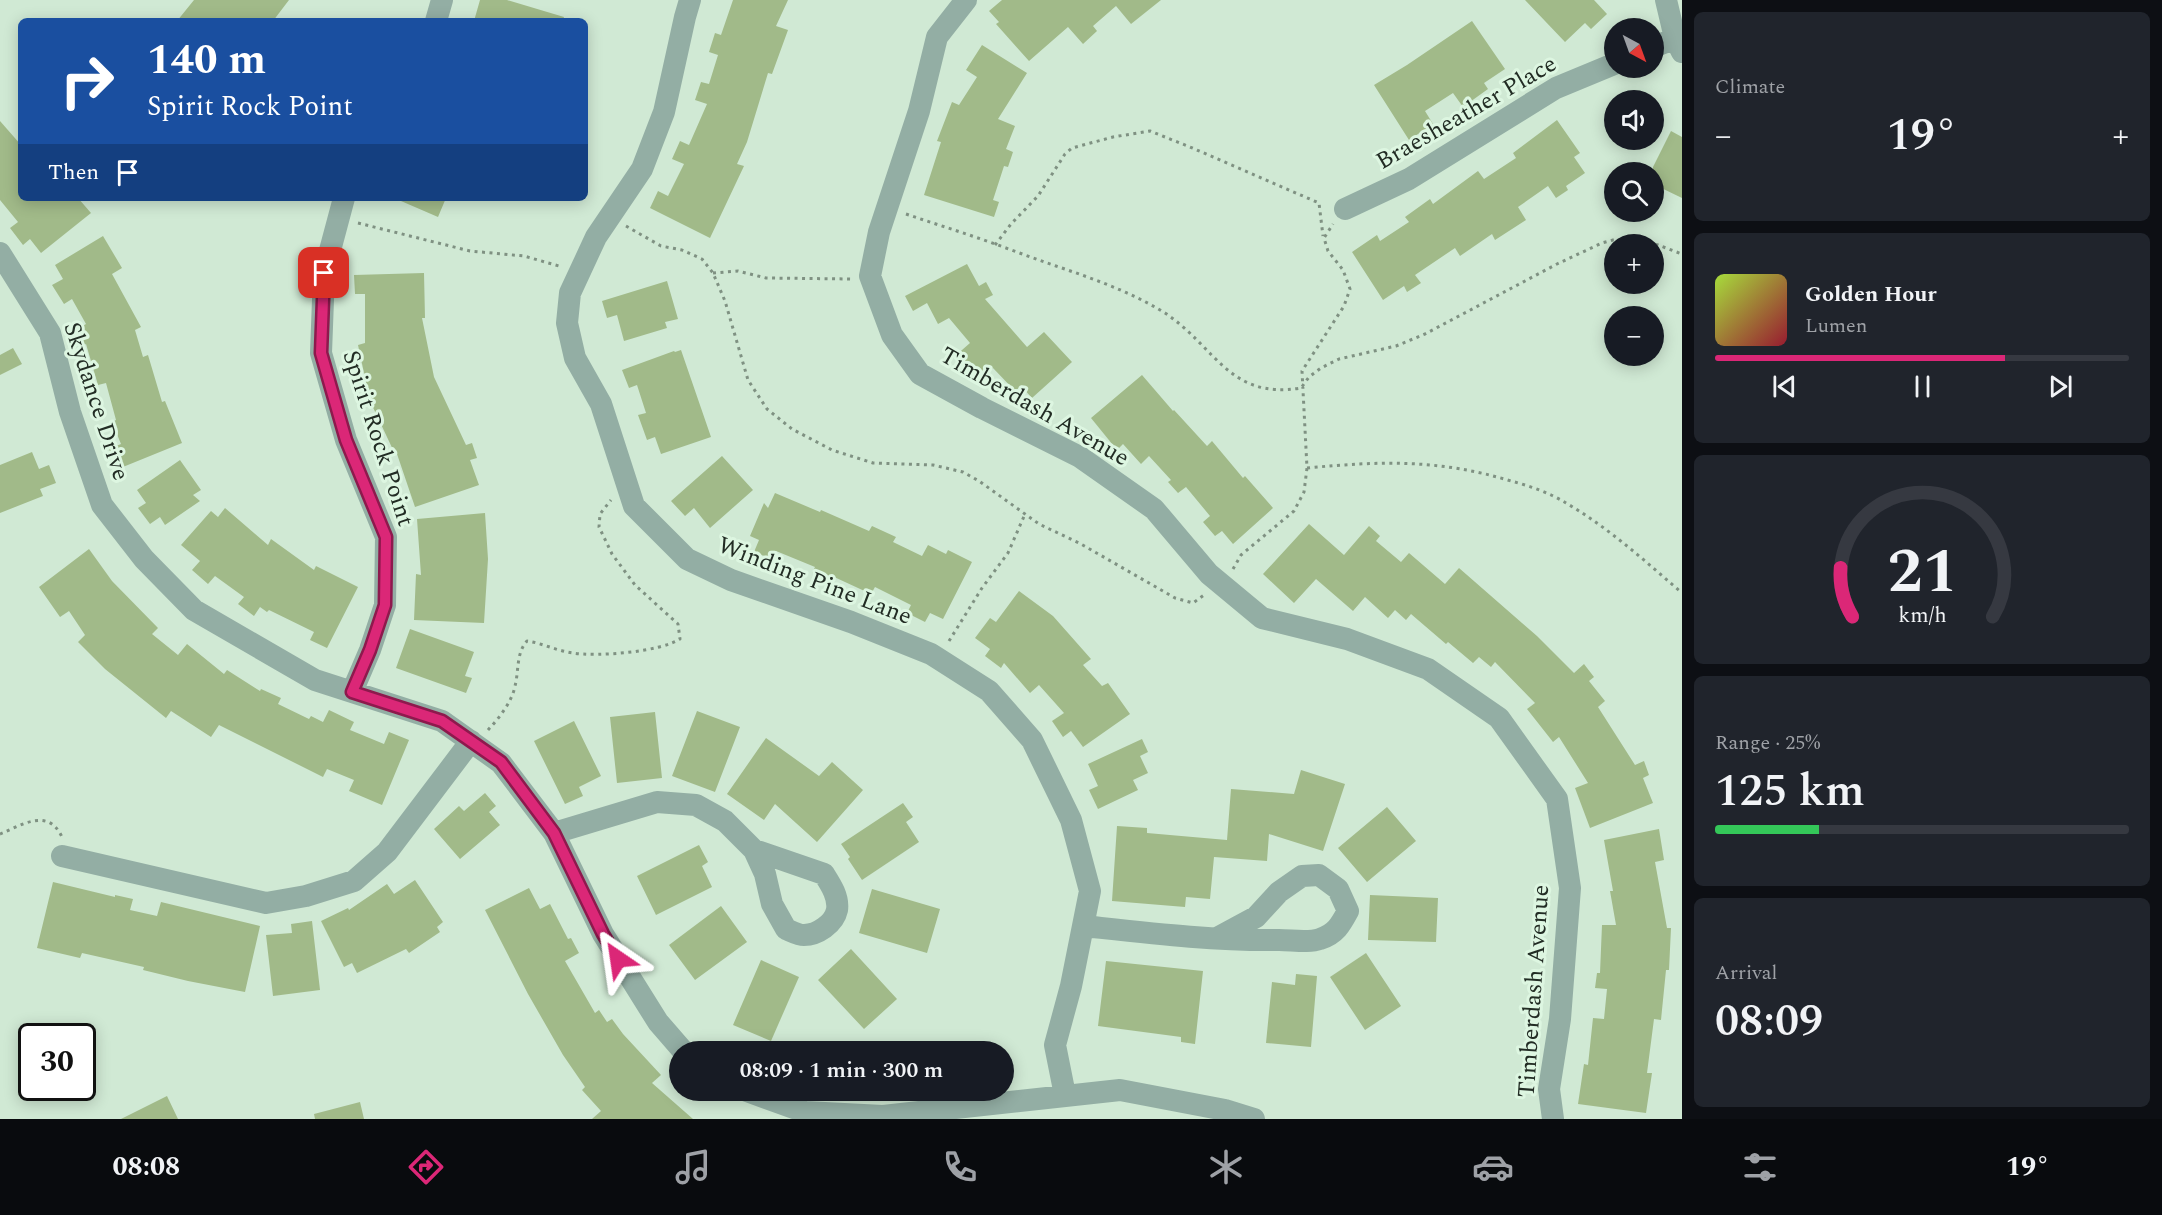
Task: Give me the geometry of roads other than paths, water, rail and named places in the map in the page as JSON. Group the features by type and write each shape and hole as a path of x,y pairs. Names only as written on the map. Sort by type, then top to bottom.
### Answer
{"street":[{"path":"436,18 442,0"},
{"name":"Winding Pine Lane","path":"690,0 664,112 642,169 596,237 570,293 567,323 576,358 601,404 634,506 687,559 731,580 851,622 932,654 989,692 1032,740 1071,820 1090,891 1071,986 1055,1045 1065,1095"},
{"name":"Timberdash Avenue","path":"966,0 937,37 919,111 879,232 870,276 892,335 920,374 1080,457 1154,509 1209,574 1262,618 1347,639 1428,669 1499,718 1557,799 1570,888 1560,1019 1549,1089 1553,1119"},
{"path":"1664,45 1680,42 1666,0"},
{"name":"Braesheather Place","path":"1345,209 1409,179 1556,88 1604,68"},
{"name":"Spirit Rock Point","path":"341,209 324,273 321,353 346,440 386,537 385,605 370,650 352,692"},
{"name":"Skydance Drive","path":"0,253 50,333 70,412 102,505 144,560 194,610 315,680 442,721 501,762 554,833 603,934 657,1022 674,1041"},
{"path":"62,856 266,903 306,896 354,880 387,852 471,741"},
{"path":"554,833 657,802 696,805 725,821 754,850"},
{"path":"1083,926 1219,938 1319,940 1338,930 1348,911 1338,889 1320,875 1302,876 1279,892 1256,917 1219,938"},
{"path":"1014,1101 1120,1090 1225,1110 1254,1119"},
{"path":"774,1101 805,1112 884,1116 1013,1101"}]}
